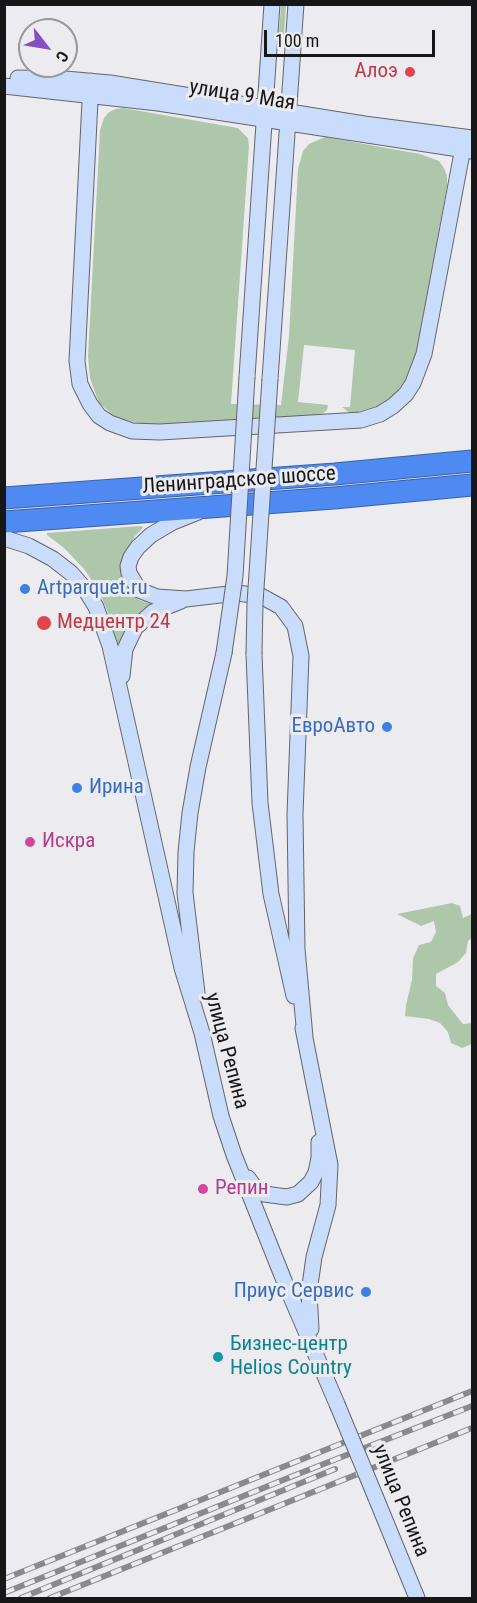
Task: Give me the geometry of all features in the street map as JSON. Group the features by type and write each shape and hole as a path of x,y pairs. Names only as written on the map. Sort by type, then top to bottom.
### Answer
{"highway":[{"name":"Ленинградское шоссе","path":"4,498 335,474 472,461"},
{"name":"Ленинградское шоссе","path":"4,522 334,498 472,485"}],"street":[{"path":"202,1033 185,893 186,852 198,766 224,653 235,576 272,4"},
{"path":"296,4 255,603 254,654 260,802 271,894 285,963 305,1037 330,1165 328,1205 314,1257 309,1292 308,1307 315,1349"},
{"name":"улица 9 Мая","path":"4,79 90,88 468,144"},
{"name":"улица 9 Мая","path":"4,86 90,88"},
{"path":"90,88 77,362 80,384 94,410 110,423 132,431 160,432 361,420 380,414 393,406 406,394 413,383 424,354 468,144"},
{"path":"216,506 173,522 151,535 131,557 128,566 129,573 139,590 158,597 186,599 237,593 251,594 271,600 288,615 295,626 301,656 295,814 297,949 305,1037"},
{"name":"улица Репина","path":"4,538 29,546 53,559 71,573 85,589 96,607 110,646 182,968 202,1033 221,1116 236,1161 285,1283 315,1349 417,1598"},
{"path":"121,693 125,649 135,628 153,612 186,599"},
{"path":"236,1161 256,1189 264,1194 287,1197 305,1189 311,1182 319,1158 318,1100"}],"green space":[{"path":"281,5 286,5 284,34 279,33"},
{"path":"123,108 238,128 248,138 231,404 281,405 289,336 298,169 303,151 309,144 325,137 420,154 439,161 447,176 447,187 417,349 409,375 394,396 382,405 351,414 342,407 350,407 355,350 304,345 298,402 328,405 327,410 321,415 146,425 117,418 99,403 90,378 88,357 100,130 109,112"},
{"path":"143,527 126,553 123,575 130,594 154,605 127,630 119,643 116,642 110,618 99,591 84,569 47,533"},
{"path":"452,903 460,906 463,918 472,914 472,938 468,941 466,953 458,962 436,974 436,986 445,993 448,1005 463,1024 472,1023 472,1044 462,1048 451,1043 448,1032 440,1023 405,1016 412,980 413,958 419,945 431,942 436,932 434,921 421,926 397,914"}],"railway":[{"path":"4,1579 472,1391"},
{"path":"4,1593 472,1406"},
{"path":"50,1598 472,1428"},
{"path":"21,1598 335,1469"}],"place":[{"name":"Алоэ","path":"410,72"},
{"name":"Artparquet.ru","path":"25,589"},
{"name":"Медцентр 24","path":"44,623"},
{"name":"ЕвроАвто","path":"387,727"},
{"name":"Ирина","path":"77,788"},
{"name":"Искра","path":"30,842"},
{"name":"Репин","path":"203,1189"},
{"name":"Приус Сервис","path":"366,1292"},
{"name":"Бизнес-центр Helios Country","path":"218,1357"}]}
